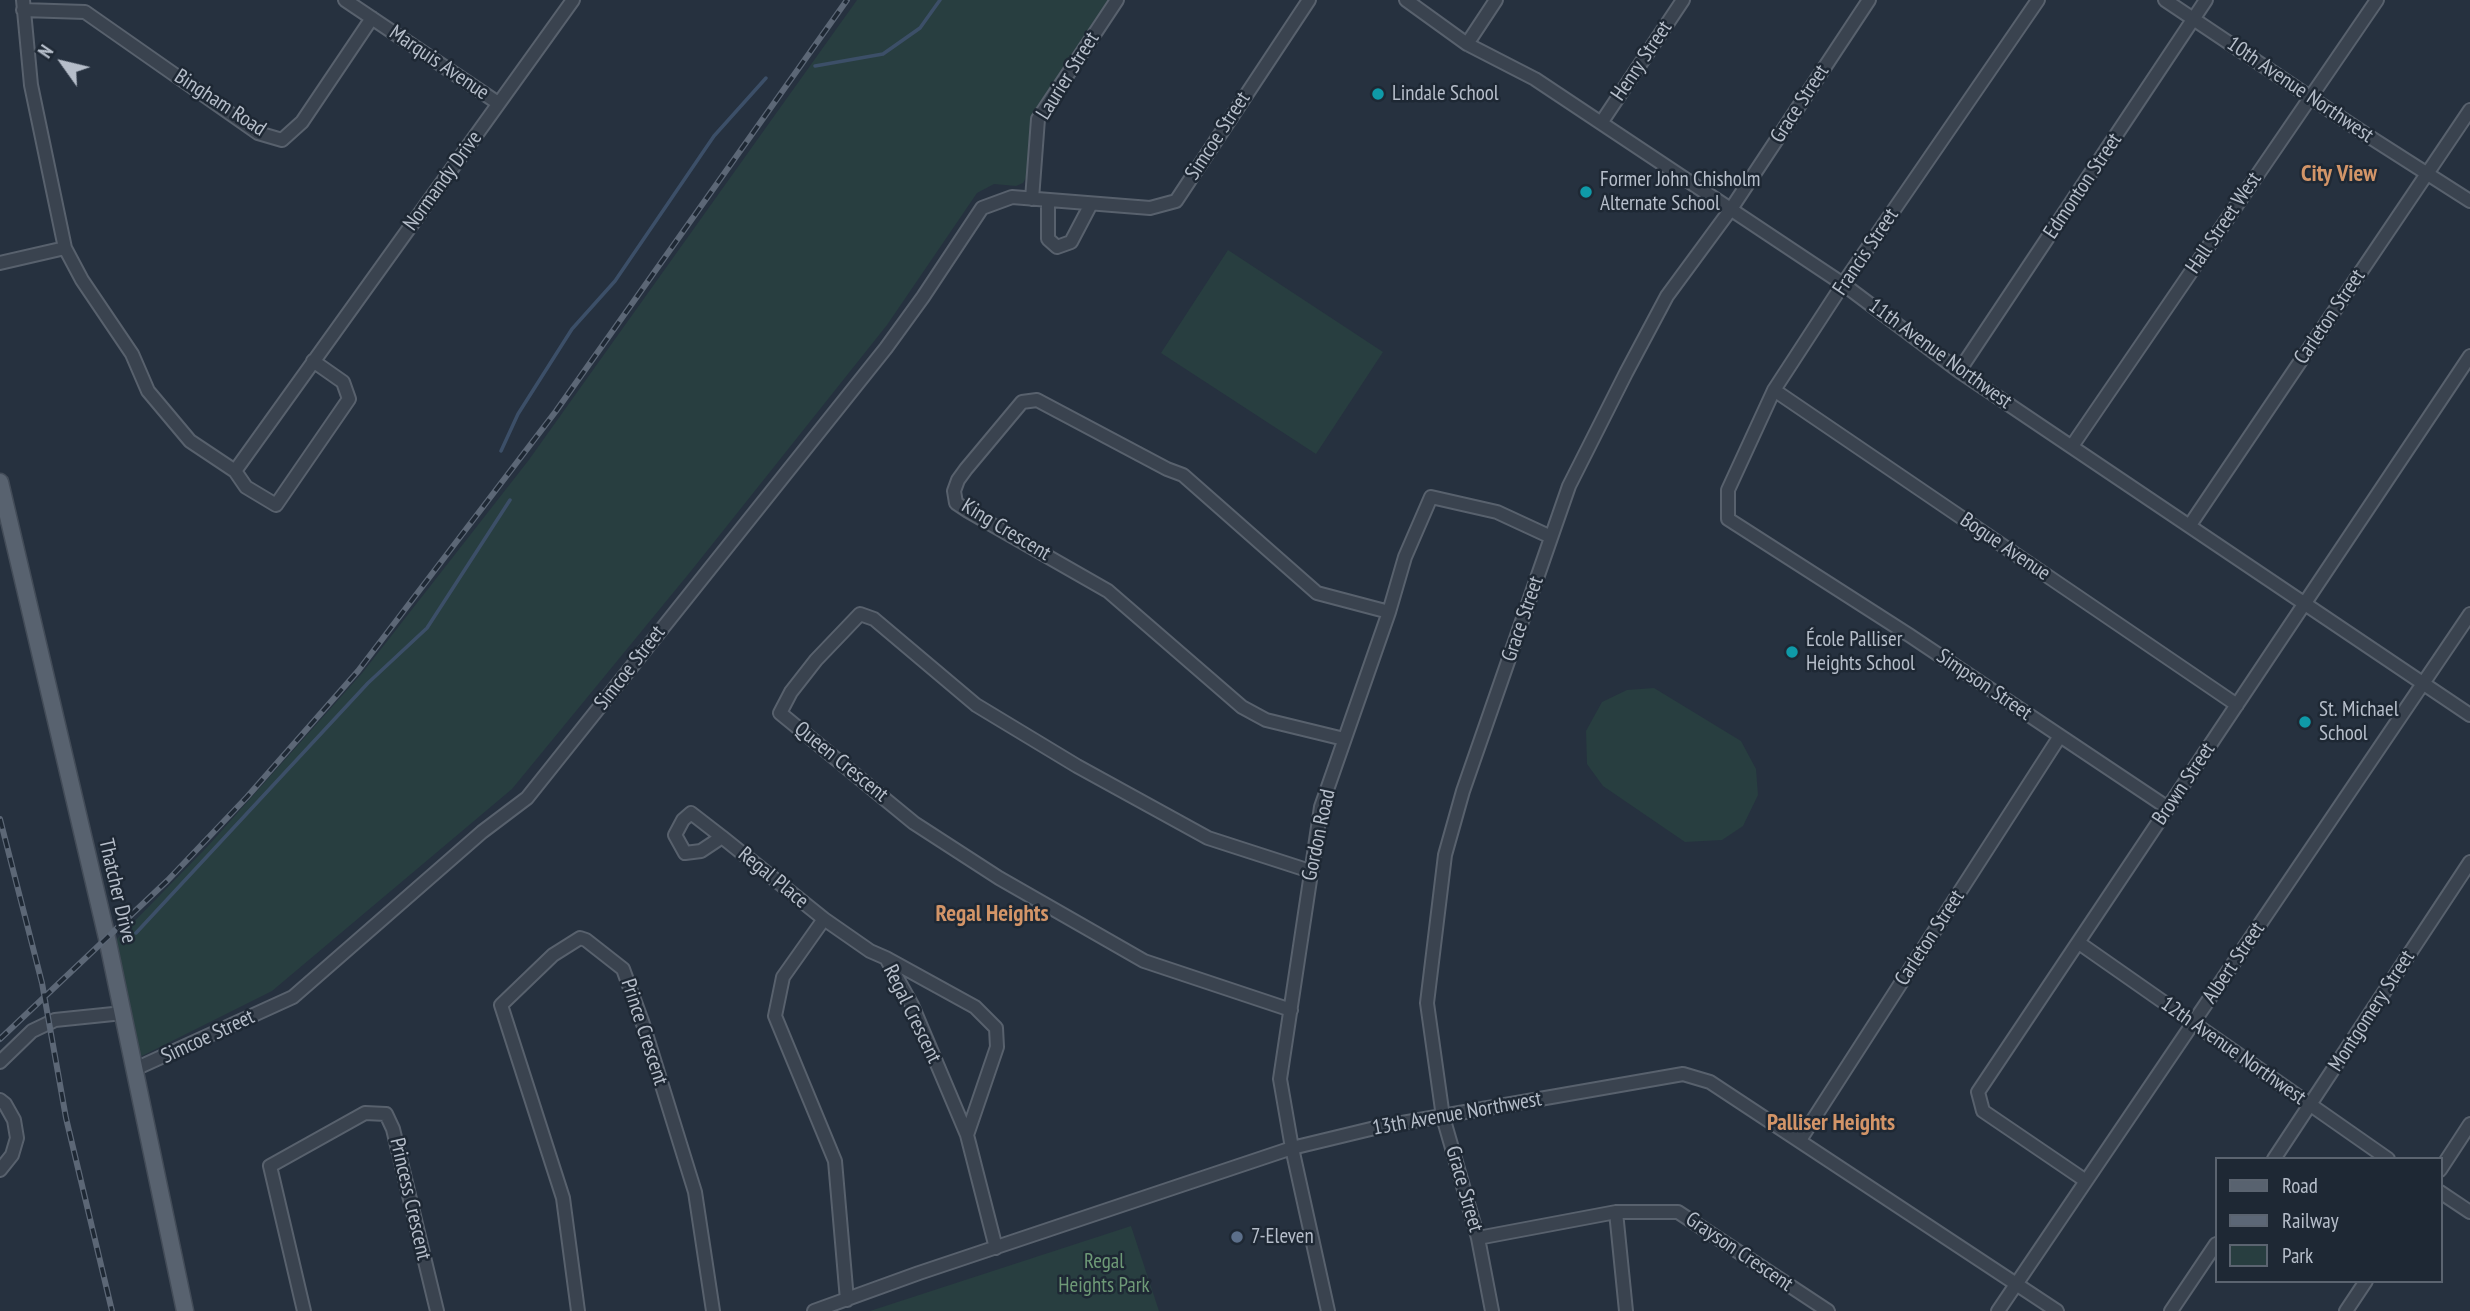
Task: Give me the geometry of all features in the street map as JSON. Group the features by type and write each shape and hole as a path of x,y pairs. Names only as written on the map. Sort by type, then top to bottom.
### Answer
{"main road":[{"name":"Thatcher Drive","path":"0,482 123,1013 185,1311"}],"street":[{"name":"Marquis Avenue","path":"345,0 498,103"},
{"name":"Normandy Drive","path":"235,471 573,0"},
{"name":"Laurier Street","path":"1032,199 1038,119 1117,0"},
{"name":"Simcoe Street","path":"135,1069 293,997 482,832 527,798 886,348 982,208 1012,198 1150,208 1176,201 1308,0"},
{"name":"11th Avenue Northwest","path":"1405,0 1467,44 1535,79 1843,284 1959,371 2470,715"},
{"path":"1467,44 1496,0"},
{"name":"Henry Street","path":"1601,123 1683,0"},
{"name":"Grace Street","path":"1492,1311 1478,1238 1443,1117 1427,1003 1445,855 1463,790 1569,486 1667,296 1731,209 1869,0"},
{"name":"Francis Street","path":"1728,519 1728,490 1774,390 1843,284 2038,0"},
{"name":"10th Avenue Northwest","path":"2165,0 2470,201"},
{"name":"Edmonton Street","path":"1959,371 2206,0"},
{"name":"Hall Street West","path":"2072,446 2376,0"},
{"name":"Bingham Road","path":"23,5 85,12 258,133 282,140 302,122 372,18"},
{"path":"23,5 31,85 65,248 82,280 132,354 148,391 190,441 235,471 246,487 276,505 349,399 343,382 313,361"},
{"name":"Carleton Street","path":"2190,524 2470,110"},
{"path":"1048,201 1048,239 1057,247 1071,242 1091,204"},
{"path":"0,263 65,248"},
{"name":"Brown Street","path":"2086,1181 1983,1111 1978,1092 2470,356"},
{"name":"Bogue Avenue","path":"1774,390 2237,705"},
{"name":"King Crescent","path":"1344,739 1266,720 1242,706 1108,591 968,511 956,503 954,491 966,469 1022,402 1037,400 1183,475 1317,593 1389,612"},
{"name":"Gordon Road","path":"1328,1311 1292,1148 1280,1079 1321,807 1389,612 1405,557 1431,497 1497,512 1551,537"},
{"name":"Simpson Street","path":"1728,519 1909,635 2168,808"},
{"name":"Queen Crescent","path":"1291,1010 1144,961 999,878 914,823 780,713 791,692 816,660 860,614 874,619 976,705 1077,766 1208,838 1310,872"},
{"name":"Albert Street","path":"1998,1311 2470,614"},
{"name":"Carleton Street","path":"1800,1140 2060,736"},
{"name":"Regal Place","path":"722,836 824,919"},
{"name":"Montgomery Street","path":"2275,1157 2470,862"},
{"path":"824,919 783,977 775,1016 835,1161 847,1300"},
{"name":"Regal Crescent","path":"824,919 870,951 887,958 912,1005 967,1135 996,1248"},
{"name":"Prince Crescent","path":"579,1311 563,1198 501,1005 553,955 580,938 623,969 643,1024 695,1192 713,1311"},
{"name":"12th Avenue Northwest","path":"2079,943 2385,1157"},
{"path":"887,958 975,1007 996,1028 997,1047 967,1135"},
{"path":"0,1062 32,1031 55,1020 123,1013"},
{"name":"13th Avenue Northwest","path":"814,1311 1292,1148 1379,1127 1683,1074 1710,1082 2057,1311"},
{"path":"0,1100 14,1120 17,1138 12,1155 0,1170"},
{"name":"Princess Crescent","path":"304,1311 270,1166 365,1113 386,1114 393,1129 437,1311"},
{"path":"2442,1167 2470,1124"},
{"path":"2442,1193 2470,1212"},
{"path":"1616,1212 1626,1311"},
{"name":"Grayson Crescent","path":"1478,1238 1616,1212 1678,1212 1828,1311"},
{"path":"2171,1311 2214,1247"},
{"path":"2346,1311 2365,1283"}],"green space":[{"path":"857,0 1110,0 1035,115 1027,176 1023,183 1016,186 994,184 977,193 887,325 691,571 512,789 272,991 142,1056 135,1050 114,942 208,846 363,672 528,461"},
{"path":"1228,250 1383,352 1316,454 1161,353"},
{"path":"1654,688 1741,741 1756,769 1758,795 1743,826 1722,840 1685,842 1603,786 1587,764 1586,731 1602,702 1627,690"},
{"name":"Regal Heights Park","path":"1131,1226 1159,1311 870,1311"}],"waterway":[{"path":"815,66 883,54 920,28 940,0"},
{"path":"501,451 518,414 572,329 615,281 714,136 766,78"},
{"path":"136,933 368,683 427,628 510,500"}],"railway":[{"path":"0,1039 168,880 247,797 358,671 556,411 847,0"},
{"path":"0,819 42,983 66,1118 112,1311"}],"place":[{"name":"Lindale School","path":"1378,94"},
{"name":"Former John Chisholm Alternate School","path":"1586,192"},
{"name":"École Palliser Heights School","path":"1792,652"},
{"name":"St. Michael School","path":"2305,722"},
{"name":"7-Eleven","path":"1237,1237"}],"district":[{"name":"City View","path":"2339,174"},
{"name":"Regal Heights","path":"992,914"},
{"name":"Palliser Heights","path":"1831,1123"}]}
